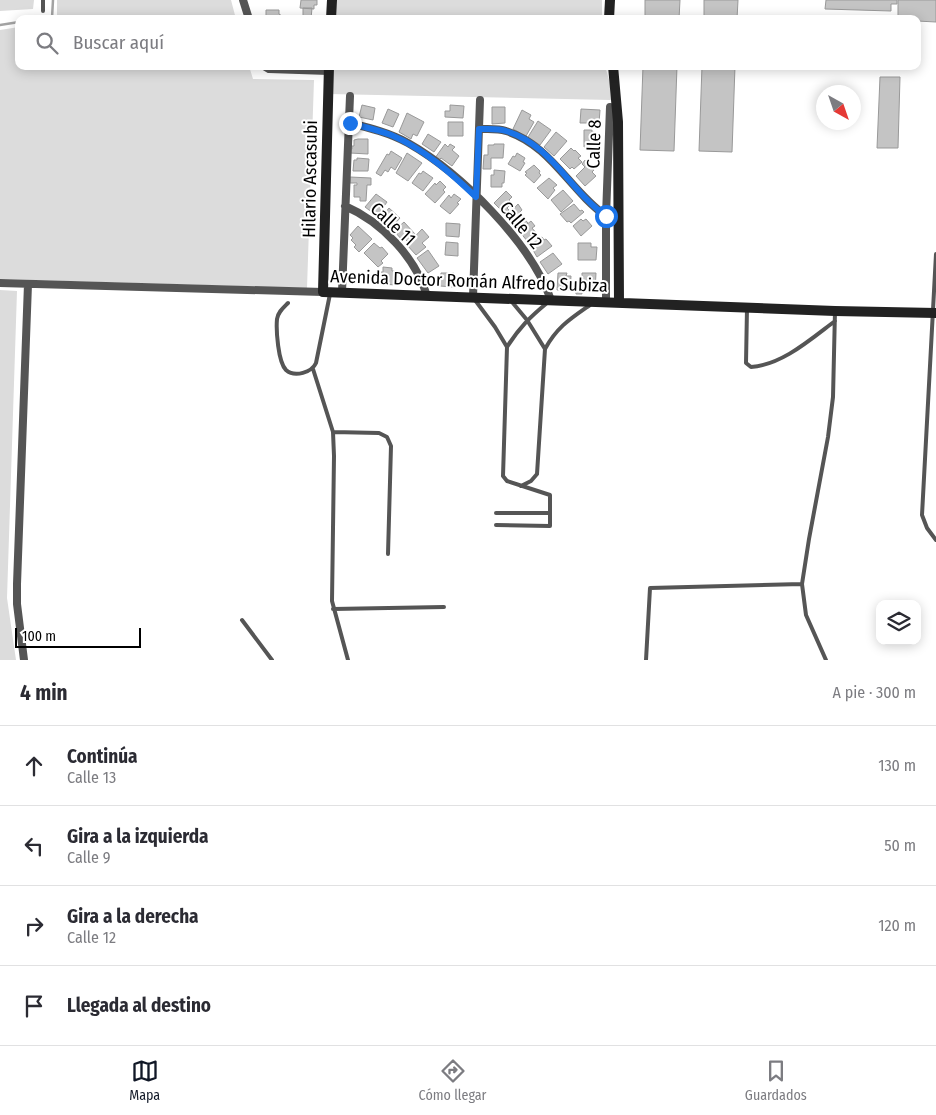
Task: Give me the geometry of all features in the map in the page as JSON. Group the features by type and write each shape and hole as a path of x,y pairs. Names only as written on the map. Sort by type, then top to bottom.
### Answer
{"main road":[{"path":"331,15 332,0"},
{"path":"610,0 610,15"},
{"name":"Hilario Ascasubi","path":"327,292 329,70"},
{"path":"613,70 618,122 619,303"},
{"name":"Avenida Doctor Román Alfredo Subiza","path":"327,292 747,308 835,316 935,313"}],"street":[{"path":"244,0 248,15"},
{"path":"342,292 350,96"},
{"path":"473,297 480,100"},
{"name":"Calle 8","path":"606,302 606,216 610,107"},
{"name":"Calle 12","path":"350,123 389,134 408,144 434,161 476,197 515,239 533,263 546,286 551,300"},
{"path":"479,129 504,130 530,143 552,161 593,206 606,216"},
{"name":"Calle 11","path":"345,206 365,216 396,244 421,277 428,296"},
{"name":"Avenida Doctor Román Alfredo Subiza","path":"0,283 327,292"},
{"path":"24,660 16,584 28,284"}],"lane":[{"path":"43,0 43,11"},
{"path":"936,254 935,313 922,515 927,528 936,540"},
{"path":"327,292 314,369 333,432 332,601 348,660"},
{"path":"473,297 507,347"},
{"path":"510,299 545,349"},
{"path":"496,525 550,526 550,495 507,481 503,476 507,347 526,320 551,300"},
{"path":"521,486 537,474 545,349 553,334 593,302"},
{"path":"288,303 282,309 278,318 278,348 282,362 286,370 290,372 307,372 314,369"},
{"path":"747,308 745,353 746,363 751,367 758,367 780,359 808,341 835,316"},
{"path":"826,660 806,615 802,584 828,437 833,397 835,316"},
{"path":"333,432 379,433 387,437 391,446 388,554"},
{"path":"496,513 550,513"},
{"path":"646,660 650,588 802,584"},
{"path":"333,609 444,607"},
{"path":"242,620 272,660"}],"shaded area":[{"path":"0,0 34,0 33,9 0,11"},
{"path":"57,0 231,0 235,15 57,15"},
{"path":"332,0 602,0 602,15 332,15"},
{"path":"15,28 15,70 250,70 253,79 314,80 307,288 0,279 0,30"},
{"path":"330,70 606,70 610,83 611,100 329,94"},
{"path":"0,290 17,291 7,598 16,660 0,660"}],"building":[{"path":"301,0 317,0 317,5 314,5 314,9 300,8"},
{"path":"645,0 680,0 679,15 645,15"},
{"path":"704,0 738,0 737,15 704,15"},
{"path":"826,0 897,0 897,4 891,4 891,11 825,9"},
{"path":"898,0 936,0 936,22 921,21 921,15 898,15"},
{"path":"303,8 312,8 311,15 303,15"},
{"path":"266,10 279,10 280,15 266,15"},
{"path":"643,70 677,70 674,151 640,150"},
{"path":"702,70 735,70 732,152 699,151"},
{"path":"880,77 900,77 898,148 877,148"},
{"path":"362,105 375,108 373,120 359,117"},
{"path":"450,105 464,106 463,118 445,117 445,111 450,111"},
{"path":"492,107 505,107 505,123 492,124"},
{"path":"388,109 399,114 393,127 382,123"},
{"path":"581,109 600,110 599,123 580,123"},
{"path":"522,110 531,115 529,119 534,122 526,136 513,129"},
{"path":"407,113 424,122 417,136 413,134 411,139 399,132"},
{"path":"538,121 551,130 540,145 528,137"},
{"path":"448,122 463,122 463,136 448,136"},
{"path":"584,130 592,130 592,132 598,133 598,147 584,147"},
{"path":"556,132 567,141 554,156 544,147"},
{"path":"428,134 441,142 434,152 422,144"},
{"path":"368,139 368,154 350,153 350,149 354,146 354,140"},
{"path":"445,144 448,147 450,144 455,147 452,150 459,156 452,166 441,158 439,160 435,158"},
{"path":"504,144 503,158 491,158 491,169 483,169 484,155 488,155 488,145"},
{"path":"571,148 581,156 578,158 582,162 574,169 572,167 570,169 560,159"},
{"path":"391,151 402,158 395,170 391,167 388,172 385,170 381,176 376,173 387,154 389,155"},
{"path":"407,153 422,163 408,181 396,173"},
{"path":"517,153 525,158 523,162 525,163 520,171 508,164"},
{"path":"357,158 369,159 368,171 353,171 354,160 357,160"},
{"path":"585,160 594,170 592,172 596,176 585,186 576,176 585,167 582,164"},
{"path":"534,165 541,175 534,183 525,175 527,173 525,172"},
{"path":"494,170 505,171 502,187 491,187 491,175 494,175"},
{"path":"423,171 433,178 423,191 412,183 419,173 421,174"},
{"path":"350,177 371,178 371,185 367,185 366,201 360,201 360,197 354,197 354,185 357,185 357,183 350,183"},
{"path":"549,178 557,185 553,188 555,190 548,199 537,188"},
{"path":"440,181 446,187 443,190 445,192 435,203 425,194 435,183 436,185"},
{"path":"563,190 573,201 561,212 551,200"},
{"path":"506,191 512,197 509,200 512,203 507,208 509,210 505,214 494,203"},
{"path":"376,194 387,202 377,216 365,207"},
{"path":"454,194 461,199 450,214 440,206 449,195 451,198"},
{"path":"518,204 522,210 519,213 528,223 519,231 506,217"},
{"path":"574,204 580,211 584,212 571,223 567,222 560,214"},
{"path":"389,208 400,218 391,228 378,217"},
{"path":"581,219 583,221 586,219 592,226 581,236 573,226"},
{"path":"531,221 535,226 532,228 537,234 528,242 519,231"},
{"path":"404,222 415,234 407,241 405,239 403,241 394,231"},
{"path":"446,223 460,224 459,237 446,236"},
{"path":"358,226 372,239 359,252 354,247 356,245 351,240 353,238 350,235"},
{"path":"422,229 429,237 422,243 426,247 416,255 407,245"},
{"path":"542,237 552,246 537,257 530,245"},
{"path":"446,242 458,243 458,256 445,255"},
{"path":"374,243 380,248 382,247 388,254 381,261 383,263 378,267 364,253"},
{"path":"578,243 591,243 591,247 597,247 596,260 578,260"},
{"path":"428,250 439,266 428,273 417,258"},
{"path":"553,253 562,264 548,274 540,262"},
{"path":"383,267 392,268 392,271 398,271 397,285 380,284 380,272 383,272"},
{"path":"441,273 454,273 453,287 440,286"},
{"path":"558,273 567,273 566,276 571,276 570,290 557,290"},
{"path":"582,273 596,273 595,291 582,291 582,294 576,294 576,283 582,283"}],"waterway":[{"path":"52,15 53,0"},
{"path":"0,25 15,23"}],"route":[{"path":"350,123 389,134 408,144 456,178 476,197 479,129 504,130 517,135 541,151 593,206 606,216"}]}
